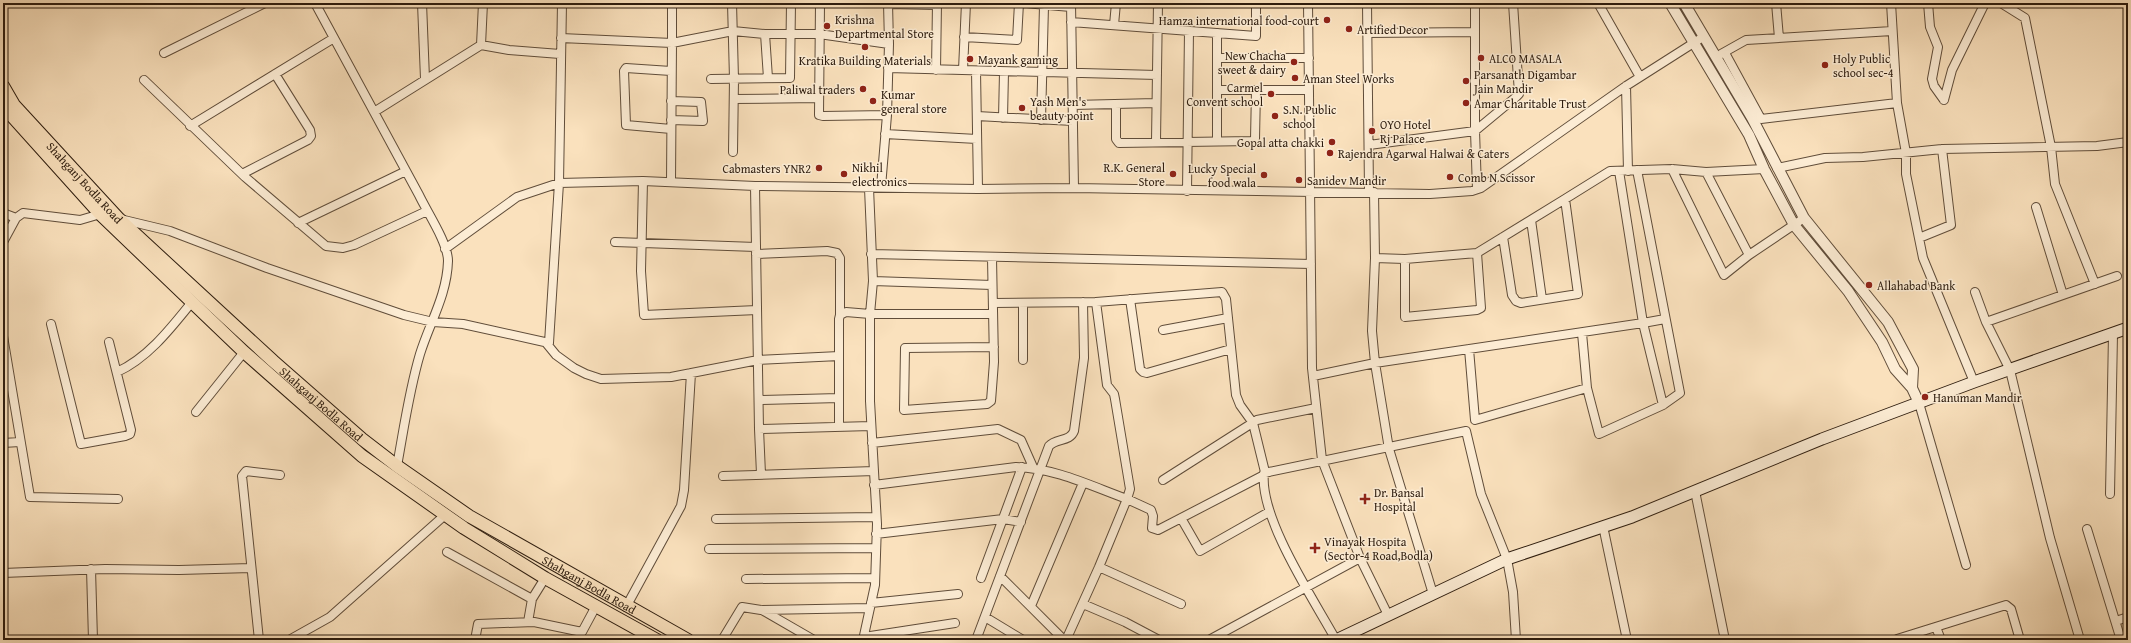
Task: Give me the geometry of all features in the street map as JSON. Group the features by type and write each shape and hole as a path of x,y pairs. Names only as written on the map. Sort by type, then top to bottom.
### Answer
{"main road":[{"name":"Shahganj Bodla Road","path":"3,86 5,100 105,212 192,302 244,352 362,456 445,515 545,578 657,640"},
{"name":"Shahganj Bodla Road","path":"105,212 119,218 278,366 351,430 397,466 468,516 680,638"},
{"path":"1336,640 1507,559 1632,517 1822,439 1974,382 2128,328"}],"street":[{"path":"164,54 265,3"},
{"path":"315,3 427,211 445,249 448,261 447,279 433,322 421,352 407,402 397,466"},
{"path":"422,3 425,80"},
{"path":"481,45 483,3"},
{"path":"548,344 550,341 559,183 562,3"},
{"path":"671,182 672,3"},
{"path":"732,3 734,79 733,152"},
{"path":"711,79 789,78 791,76 791,3"},
{"path":"820,3 819,115 887,115"},
{"path":"963,70 966,3"},
{"path":"964,38 1017,40 1019,3"},
{"path":"1024,3 1044,6 1071,5 1074,188"},
{"path":"1114,25 1116,3"},
{"path":"1156,141 1158,3"},
{"path":"1072,22 1256,36 1256,3"},
{"path":"1308,3 1313,376 1322,460 1360,558 1388,615"},
{"path":"1368,3 1369,145 1375,258 1372,331 1375,363 1389,449 1433,594"},
{"path":"1475,3 1475,131 1477,190"},
{"path":"1369,145 1475,131 1519,94 1513,3"},
{"path":"1598,3 1640,78"},
{"path":"1670,3 1749,135 1764,169 1794,225 1848,291 1882,342 1895,369 1912,388 1919,403 1966,565"},
{"path":"1684,3 1703,37 1721,54 1761,119 1897,103"},
{"path":"1776,3 1779,38"},
{"path":"1890,3 1897,103 1906,153 1906,174 1923,258 1974,382"},
{"path":"1928,3 1930,27 1938,47 1932,79 1934,86 1944,100 1952,70 1985,3"},
{"path":"2001,3 2025,18 2051,147 2055,184 2095,284"},
{"path":"881,187 887,115 889,44 888,4 937,4 936,70"},
{"path":"1041,120 1044,6"},
{"path":"561,38 672,43 733,31 766,34 819,34 889,44"},
{"path":"1188,191 1189,31"},
{"path":"1721,54 1746,40 1892,31"},
{"path":"1368,33 1475,32"},
{"path":"1217,33 1217,141"},
{"path":"766,34 768,78"},
{"path":"445,249 517,197 559,183 643,181 755,186 869,188 1074,188 1430,194 1477,190 1626,86 1703,37"},
{"path":"190,126 334,38"},
{"path":"374,112 481,45 509,50 560,54"},
{"path":"1721,54 1777,168 1804,218 1888,322 1913,369 1912,388"},
{"path":"1217,58 1309,58"},
{"path":"671,101 701,102 703,121 671,124 626,125 624,71 626,68 672,71"},
{"path":"888,68 1072,74 1157,75"},
{"path":"976,71 978,189"},
{"path":"1003,118 1004,72"},
{"path":"242,174 308,140 311,136 310,130 275,74"},
{"path":"144,80 190,126 242,174 326,246 343,248 354,245 427,211"},
{"path":"1582,333 1587,388 1599,434 1663,405 1680,394 1633,171 1626,86"},
{"path":"1217,90 1309,90"},
{"path":"1116,104 1117,142 1254,140 1256,90"},
{"path":"734,99 819,98"},
{"path":"1073,105 1156,103"},
{"path":"976,116 1073,121"},
{"path":"885,134 976,139"},
{"path":"1777,168 1825,158 1863,157 1942,149 2097,146 2128,142"},
{"path":"1919,238 1951,225 1942,149"},
{"path":"1375,258 1404,259 1477,253 1610,171 1672,169 1706,172 1764,169"},
{"path":"1672,169 1724,275 1749,255 1804,218"},
{"path":"298,223 406,171"},
{"path":"1619,171 1643,323 1663,405"},
{"path":"1706,172 1749,255"},
{"path":"643,181 641,271 644,315 757,310"},
{"path":"755,186 761,474"},
{"path":"869,188 873,282 870,314 871,426 876,517 876,548 875,578 864,639 956,623"},
{"path":"1503,237 1514,300 1521,302 1578,294 1565,199"},
{"path":"2036,207 2063,295"},
{"path":"3,242 19,214 27,213 80,220 105,212"},
{"path":"3,213 16,218"},
{"path":"119,218 170,231 274,271 404,315 433,322 462,324 548,344 556,355 574,368 601,379 671,377 758,360 839,356"},
{"path":"1531,220 1542,299"},
{"path":"615,242 641,242 756,250 827,251 838,253 840,258 839,427"},
{"path":"1404,259 1404,314 1409,318 1480,309 1482,305 1477,253"},
{"path":"871,254 992,258 1311,264"},
{"path":"992,258 994,347 992,398 990,403 904,410 906,348 994,347"},
{"path":"1986,322 2117,276"},
{"path":"873,282 992,285"},
{"path":"993,303 1096,302 1220,292 1225,294 1236,395 1240,405 1253,423 1264,473 1269,512 1306,587 1336,640"},
{"path":"1975,292 1986,322 2010,370 2050,535 2080,640"},
{"path":"1130,299 1140,369 1143,372 1147,373 1231,349"},
{"path":"117,372 135,364 171,328 192,302"},
{"path":"976,640 1050,445 1071,437 1074,431 1084,358 1083,302"},
{"path":"1000,576 1065,640 1100,567 1127,499 1130,489 1115,399 1107,385 1096,302"},
{"path":"1023,303 1023,360"},
{"path":"840,315 846,312 870,314 993,314"},
{"path":"1163,330 1228,318"},
{"path":"1313,376 1375,363 1582,333 1665,318"},
{"path":"51,324 78,442 80,444 130,434 131,430 109,342"},
{"path":"2110,494 2113,334"},
{"path":"3,336 30,497 118,499"},
{"path":"1469,349 1476,420 1587,388"},
{"path":"196,412 244,352"},
{"path":"626,607 681,506 684,490 691,373"},
{"path":"759,400 839,398"},
{"path":"1163,480 1263,418 1316,408"},
{"path":"759,429 871,426"},
{"path":"872,443 998,429 1021,440 1033,467"},
{"path":"874,485 1022,467 1033,467 1127,499 1151,510 1153,516 1152,526 1156,530 1264,473 1322,460 1389,449 1467,432 1481,494 1507,559 1513,592 1516,640"},
{"path":"3,443 20,442"},
{"path":"981,578 1022,467"},
{"path":"259,640 243,474 246,471 280,475"},
{"path":"723,476 874,471"},
{"path":"1031,606 1083,483"},
{"path":"1695,491 1725,640"},
{"path":"1181,518 1200,551 1269,512"},
{"path":"289,640 330,617 445,515"},
{"path":"716,519 876,517"},
{"path":"876,534 1003,519 1021,522"},
{"path":"1603,526 1627,640"},
{"path":"2087,529 2121,640"},
{"path":"709,549 876,548"},
{"path":"447,552 532,599"},
{"path":"1209,640 1360,558"},
{"path":"1100,567 1181,604"},
{"path":"3,573 91,569 251,568"},
{"path":"91,569 93,640"},
{"path":"528,622 532,599 545,578"},
{"path":"746,579 875,578"},
{"path":"722,640 740,608 744,606 761,610 870,606 958,594"},
{"path":"1083,604 1125,622 1159,640"},
{"path":"1898,640 1922,636 1936,628 2006,605 2010,610 2020,640"},
{"path":"475,640 478,624 528,622 582,632 596,606"},
{"path":"761,610 814,640"},
{"path":"985,617 1023,640"},
{"path":"2116,621 2128,617"},
{"path":"1936,628 1941,640"}],"place":[{"name":"Hamza international food-court","path":"1327,20"},
{"name":"Krishna Departmental Store","path":"827,26"},
{"name":"Artified Decor","path":"1349,29"},
{"name":"Kratika Building Materials","path":"865,47"},
{"name":"ALCO MASALA","path":"1481,58"},
{"name":"Mayank gaming","path":"970,59"},
{"name":"New Chacha sweet & dairy","path":"1294,62"},
{"name":"Holy Public school sec-4","path":"1825,65"},
{"name":"Aman Steel Works","path":"1295,78"},
{"name":"Parsanath Digambar Jain Mandir","path":"1466,81"},
{"name":"Paliwal traders","path":"863,89"},
{"name":"Carmel Convent school","path":"1271,94"},
{"name":"Kumar general store","path":"873,101"},
{"name":"Amar Charitable Trust","path":"1466,103"},
{"name":"Yash Men's beauty point","path":"1022,108"},
{"name":"S.N. Public school","path":"1275,116"},
{"name":"OYO Hotel Rj Palace","path":"1372,131"},
{"name":"Gopal atta chakki","path":"1332,142"},
{"name":"Rajendra Agarwal Halwai & Caters","path":"1330,153"},
{"name":"Cabmasters YNR2","path":"819,168"},
{"name":"Nikhil electronics","path":"844,174"},
{"name":"R.K. General Store","path":"1173,174"},
{"name":"Lucky Special food wala","path":"1264,175"},
{"name":"Comb N Scissor","path":"1450,177"},
{"name":"Sanidev Mandir","path":"1299,180"},
{"name":"Allahabad Bank","path":"1869,285"},
{"name":"Hanuman Mandir","path":"1925,397"},
{"name":"Dr. Bansal Hospital","path":"1365,499"},
{"name":"Vinayak Hospita (Sector-4 Road,Bodla)","path":"1315,548"}]}
